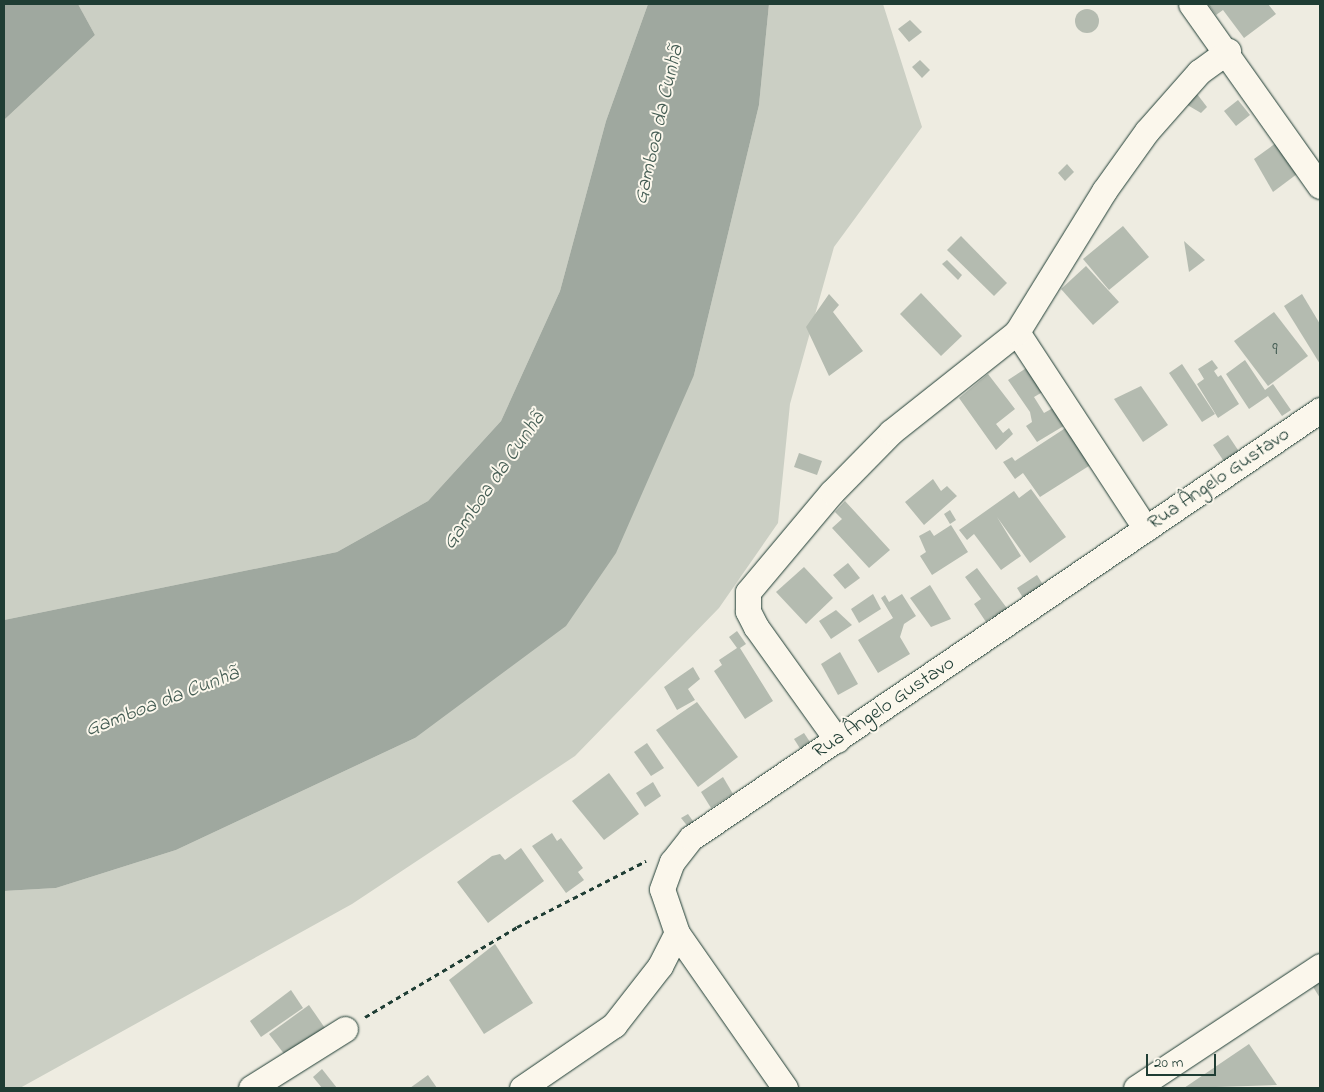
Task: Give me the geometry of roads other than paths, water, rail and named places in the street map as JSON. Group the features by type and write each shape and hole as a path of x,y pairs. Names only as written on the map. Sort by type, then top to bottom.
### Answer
{"street":[{"path":"1191,4 1228,51 1320,186"},
{"path":"837,740 756,627 748,611 748,592 832,492 891,432 1017,332 1104,191 1147,131 1199,72 1228,51"},
{"path":"1017,332 1146,529"},
{"name":"Rua Ângelo Gustavo","path":"785,1088 677,933 662,889 672,862 691,838 1320,410"},
{"path":"522,1088 614,1025 641,993 677,933"},
{"path":"1136,1088 1320,966"},
{"path":"250,1088 346,1029"}],"water":[{"path":"4,4 78,4 95,35 4,120"},
{"name":"Gamboa da Cunhã","path":"648,4 769,4 759,105 694,375 616,553 566,626 415,738 176,850 56,888 4,891 4,620 337,552 428,501 501,421 560,291 606,121"}]}
